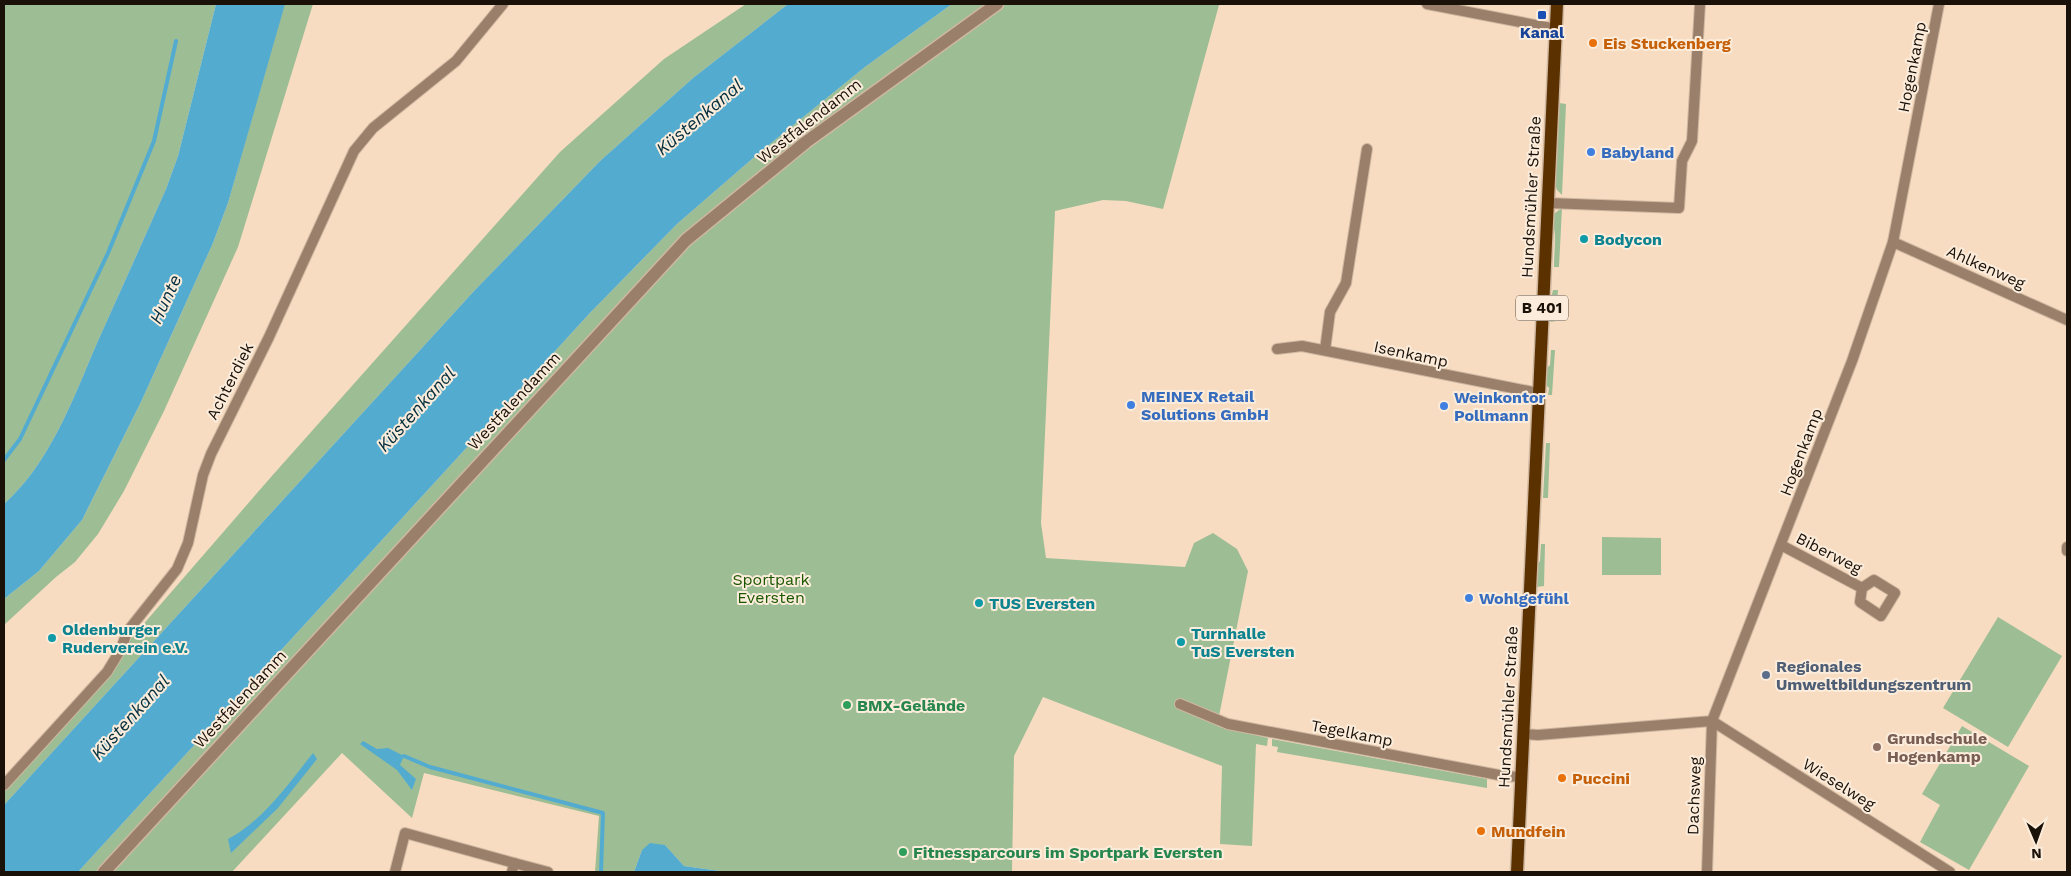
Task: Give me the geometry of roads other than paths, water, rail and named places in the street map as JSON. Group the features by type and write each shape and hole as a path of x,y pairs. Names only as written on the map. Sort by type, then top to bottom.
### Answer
{"main road":[{"name":"Hundsmühler Straße","path":"1517,872 1557,4"}],"street":[{"name":"Achterdiek","path":"4,785 106,672 121,649 127,632 177,569 188,543 203,475 210,454 269,337 354,151 373,128 456,61 503,4"},
{"name":"Westfalendamm","path":"104,872 686,240 806,142 997,4"},
{"path":"1428,4 1556,28"},
{"path":"1548,203 1679,208 1682,161 1692,141 1700,4"},
{"name":"Hogenkamp","path":"1712,721 1852,361 1894,242 1939,4"},
{"path":"1325,350 1330,312 1346,283 1367,148"},
{"name":"Ahlkenweg","path":"1894,242 2067,320"},
{"name":"Isenkamp","path":"1277,349 1302,346 1514,390 1538,393"},
{"name":"Biberweg","path":"1781,545 1862,588"},
{"name":"Tegelkamp","path":"1180,704 1228,724 1504,776 1521,777"},
{"path":"1523,734 1538,735 1712,721"},
{"name":"Dachsweg","path":"1707,872 1712,721"},
{"name":"Wieselweg","path":"1712,721 1950,872"},
{"path":"394,872 405,833 513,868 548,872"}],"water":[{"name":"Hunte","path":"216,4 285,4 228,203 213,243 141,402 82,520 39,571 4,599 4,504 35,469 59,429 166,189 178,156"},
{"name":"Küstenkanal","path":"788,4 952,4 865,67 759,153 677,224 589,314 78,872 4,872 4,805 474,291 600,161 693,78"},
{"path":"363,741 377,749 388,748 404,756 400,765 416,779 412,790 397,770 360,744"},
{"path":"313,753 317,759 278,808 231,853 228,839 264,812"},
{"path":"650,843 665,845 684,866 727,872 634,872 642,850"}],"waterway":[{"path":"4,460 20,439 108,253 154,141 176,41"},
{"path":"404,756 430,767 603,813 601,872"}],"place":[{"name":"Kanal","path":"1542,15"},
{"name":"Eis Stuckenberg","path":"1593,43"},
{"name":"Babyland","path":"1591,152"},
{"name":"Bodycon","path":"1584,239"},
{"name":"MEINEX Retail Solutions GmbH","path":"1131,405"},
{"name":"Weinkontor Pollmann","path":"1444,406"},
{"name":"Wohlgefühl","path":"1469,598"},
{"name":"TUS Eversten","path":"979,603"},
{"name":"Oldenburger Ruderverein e.V.","path":"52,638"},
{"name":"Turnhalle TuS Eversten","path":"1181,642"},
{"name":"Regionales Umweltbildungszentrum","path":"1766,675"},
{"name":"BMX-Gelände","path":"847,705"},
{"name":"Grundschule Hogenkamp","path":"1877,747"},
{"name":"Puccini","path":"1562,778"},
{"name":"Mundfein","path":"1481,831"},
{"name":"Fitnessparcours im Sportpark Eversten","path":"903,852"}],"park label":[{"name":"Sportpark Eversten","path":"771,588"}]}
